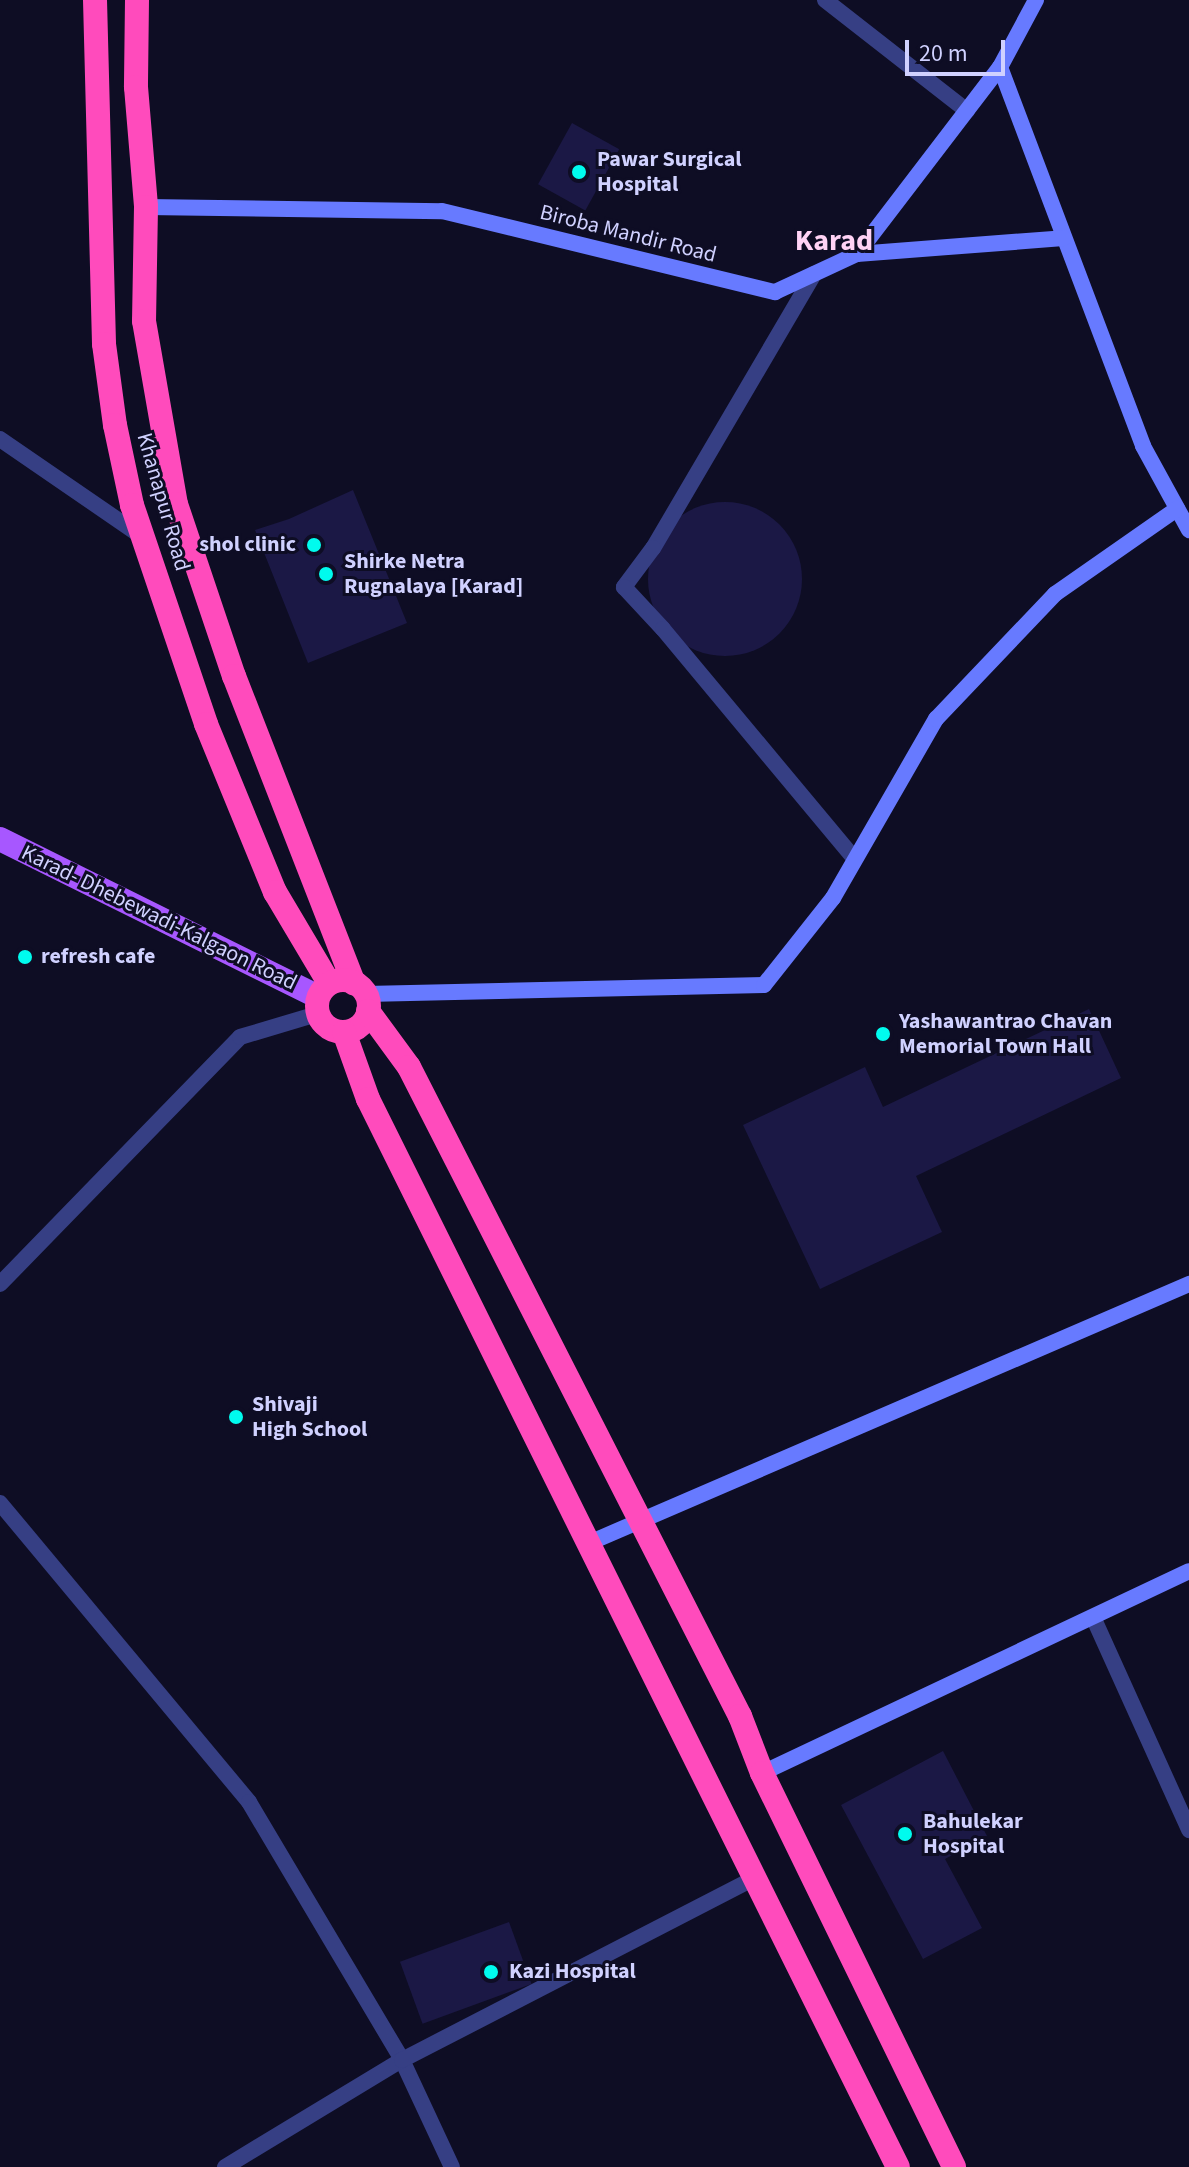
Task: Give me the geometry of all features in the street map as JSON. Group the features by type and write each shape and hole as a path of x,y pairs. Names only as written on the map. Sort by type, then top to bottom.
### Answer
{"highway":[{"name":"Khanapur Road","path":"95,0 104,344 115,425 132,505 206,724 322,998"},
{"path":"137,0 136,87 146,207 144,321 176,504 234,676 363,996 409,1067 740,1716 762,1773 954,2167"},
{"path":"345,980 363,996 360,1026 344,1032 328,1028 322,998 345,980"},
{"path":"344,1032 368,1099 898,2167"}],"main road":[{"name":"Karad- Dhebewadi-Kalgaon Road","path":"0,840 322,998"}],"street":[{"path":"825,0 967,111"},
{"name":"Biroba Mandir Road","path":"146,207 442,211 775,292 857,254 1000,67 1036,0"},
{"path":"1000,67 1143,446 1189,530"},
{"path":"857,254 1063,238"},
{"path":"814,274 653,548 624,587 663,629 854,858"},
{"path":"0,439 144,538"},
{"path":"363,996 764,985 833,898 936,719 1055,594 1177,509"},
{"path":"0,1284 240,1037 322,998"},
{"path":"589,1543 1189,1284"},
{"path":"0,1503 249,1802 402,2060 452,2167"},
{"path":"762,1773 1189,1571"},
{"path":"1093,1617 1189,1830"},
{"path":"225,2167 402,2060 756,1877"}],"building":[{"path":"572,123 619,149 585,210 538,184"},
{"path":"353,490 407,623 308,663 255,530 289,519"},
{"path":"725,502 755,508 780,524 796,549 802,579 796,609 780,634 755,650 725,656 695,650 670,634 654,609 648,579 654,549 670,524 695,508"},
{"path":"1089,1009 1121,1078 916,1176 942,1232 820,1289 743,1125 865,1067 883,1107"},
{"path":"943,1751 987,1836 945,1859 982,1928 923,1959 841,1805"},
{"path":"509,1922 532,1984 423,2024 400,1962"}],"place":[{"name":"Pawar Surgical Hospital","path":"579,172"},
{"name":"shol clinic","path":"314,545"},
{"name":"Shirke Netra Rugnalaya [Karad]","path":"326,574"},
{"name":"refresh cafe","path":"25,957"},
{"name":"Yashawantrao Chavan Memorial Town Hall","path":"883,1034"},
{"name":"Shivaji High School","path":"236,1417"},
{"name":"Bahulekar Hospital","path":"905,1834"},
{"name":"Kazi Hospital","path":"491,1972"}],"district":[{"name":"Karad","path":"834,241"}]}
